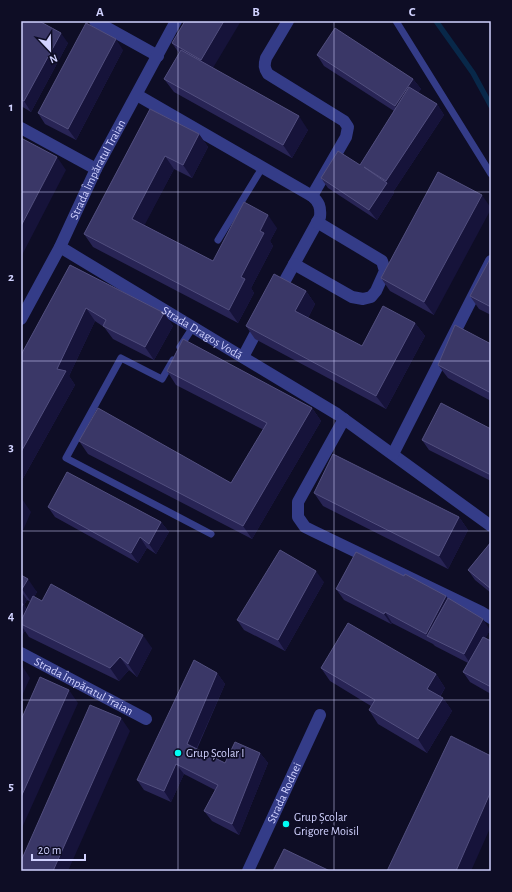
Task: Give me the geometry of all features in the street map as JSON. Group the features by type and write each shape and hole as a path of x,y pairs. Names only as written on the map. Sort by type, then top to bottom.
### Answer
{"street":[{"path":"95,21 158,56"},
{"name":"Strada Împăratul Traian","path":"21,319 60,247 96,169 176,21"},
{"path":"288,21 266,58 264,68 268,74 344,121 348,127 346,137 312,196"},
{"path":"137,95 312,196 317,201 321,209 320,217 242,357"},
{"path":"21,128 96,169"},
{"path":"294,264 352,297 363,299 371,297 376,292 385,271 382,262 317,222"},
{"name":"Strada Dragoș Vodă","path":"60,247 344,419 491,526"},
{"path":"393,454 491,261"},
{"path":"344,419 298,502 298,518 305,527 312,531 491,618"},
{"name":"Strada Împăratul Traian","path":"21,653 146,719"},
{"name":"Strada Rodnei","path":"248,871 320,715"}],"lane":[{"path":"396,21 491,174"},
{"path":"218,240 262,168"},
{"path":"193,327 162,379 121,358 66,458 212,534"}],"building":[{"path":"21,21 39,21 61,33 24,101 21,100"},
{"path":"185,21 224,21 201,60 172,43"},
{"path":"86,23 116,39 68,129 38,113"},
{"path":"335,28 413,79 395,106 317,55"},
{"path":"181,50 299,116 283,145 164,79"},
{"path":"409,87 437,104 386,181 364,167 387,183 369,210 321,178 338,151 360,165"},
{"path":"150,109 199,134 183,165 165,156 132,219 213,261 244,202 268,215 260,231 264,233 241,277 245,279 229,310 84,234"},
{"path":"21,138 57,157 21,226"},
{"path":"438,172 482,195 424,302 381,278"},
{"path":"491,257 491,307 470,296"},
{"path":"70,265 164,313 145,347 103,326 106,320 86,308 57,369 66,371 21,452 21,355"},
{"path":"274,274 306,291 295,311 362,346 383,306 415,323 376,396 246,326"},
{"path":"455,325 491,344 491,393 438,365"},
{"path":"183,339 312,408 243,526 79,441 98,408 231,483 267,423 167,371"},
{"path":"441,403 491,429 491,475 422,440"},
{"path":"333,454 459,517 439,556 314,493"},
{"path":"67,472 161,522 149,544 140,537 131,553 48,507"},
{"path":"491,542 491,589 468,570"},
{"path":"280,550 316,571 278,640 237,620"},
{"path":"356,552 404,576 405,574 446,596 426,634 385,612 384,614 336,589"},
{"path":"21,575 28,579 22,589 21,589"},
{"path":"51,584 143,635 128,664 120,657 110,668 21,624 33,596 42,601"},
{"path":"448,598 483,619 464,654 427,636"},
{"path":"348,623 436,674 427,689 443,698 418,739 369,710 375,700 321,668"},
{"path":"483,637 491,641 491,687 463,672"},
{"name":"Grup Școlar I","path":"194,660 217,673 187,744 225,763 235,742 260,753 232,824 204,811 218,785 176,764 164,791 137,780"},
{"path":"40,677 69,690 21,797 21,720"},
{"path":"90,705 121,718 53,871 21,871 21,861"},
{"path":"451,736 491,756 491,791 456,871 387,871"},
{"path":"284,849 330,871 273,871"}],"waterway":[{"path":"436,21 473,73 491,106"}],"place":[{"name":"Grup Școlar I","path":"178,753"},
{"name":"Grup Școlar Grigore Moisil","path":"286,824"}]}
